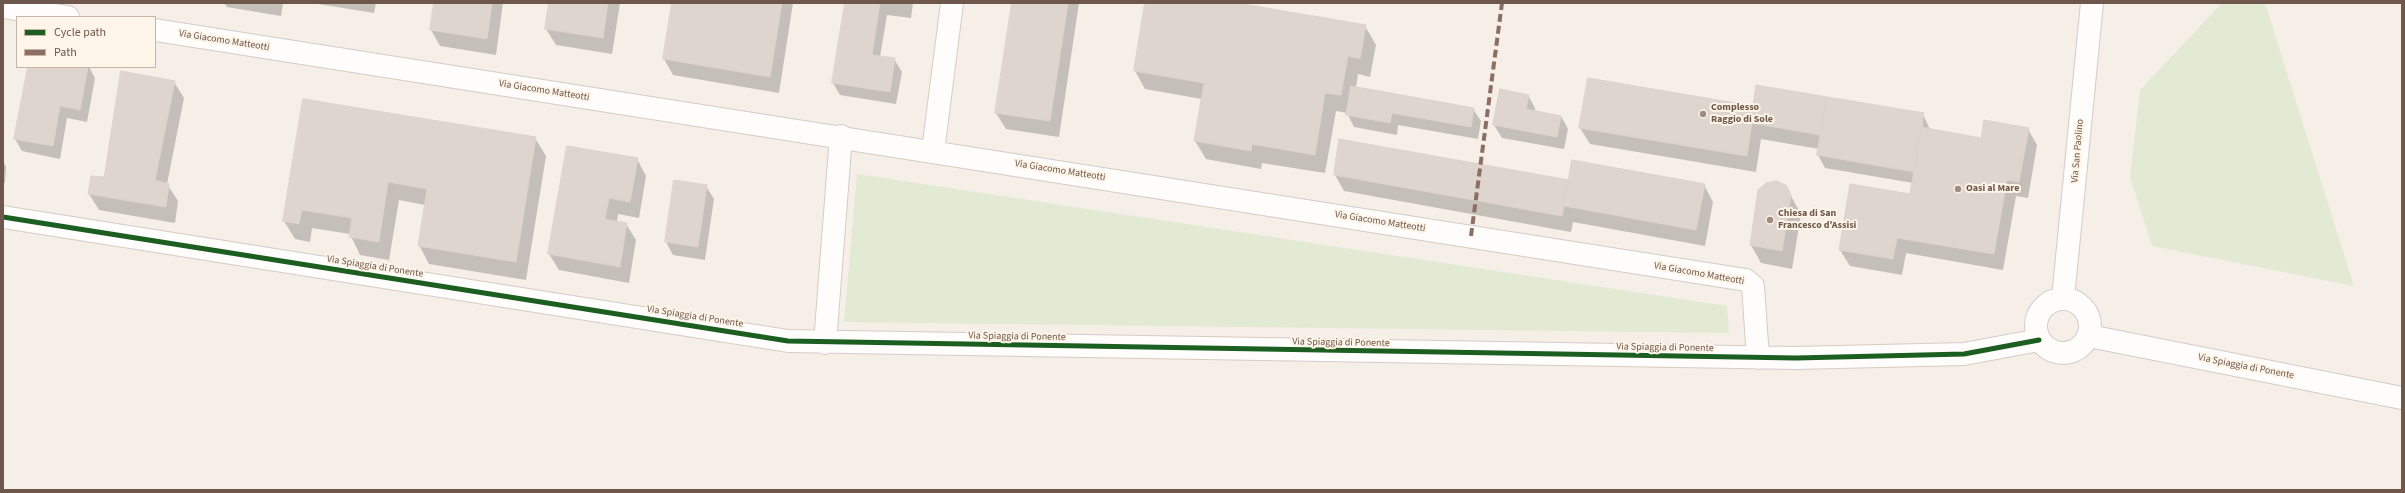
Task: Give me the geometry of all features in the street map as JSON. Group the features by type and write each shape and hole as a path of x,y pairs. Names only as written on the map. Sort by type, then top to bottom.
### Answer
{"street":[{"path":"933,151 952,3"},
{"name":"Via San Paolino","path":"2063,298 2092,3"},
{"path":"3,7 62,16"},
{"name":"Via Giacomo Matteotti","path":"156,30 841,136 1746,280 1753,286 1756,299 1758,358"},
{"path":"825,343 841,136"},
{"name":"Via Spiaggia di Ponente","path":"3,217 772,339 825,343 1758,358 1964,354 2039,340"},
{"path":"2063,298 2076,302 2086,311 2091,323 2089,336 2080,349 2066,354 2050,351 2039,340 2035,325 2039,312 2050,302 2063,298"},
{"name":"Via Spiaggia di Ponente","path":"2089,336 2402,398"}],"green space":[{"path":"2222,3 2265,3 2354,286 2152,246 2130,177 2140,90"},
{"path":"857,174 1727,306 1729,333 844,322"}],"building":[{"path":"434,3 492,3 487,39 430,30"},
{"path":"549,3 608,3 603,38 545,29"},
{"path":"672,3 782,3 770,77 663,59"},
{"path":"845,3 880,3 872,55 895,58 890,92 832,83"},
{"path":"1012,3 1068,3 1050,121 995,113"},
{"path":"1145,3 1237,3 1366,25 1360,59 1348,56 1341,95 1325,93 1315,155 1252,144 1251,151 1194,141 1204,83 1134,71"},
{"path":"28,68 88,68 80,110 60,106 53,146 14,139"},
{"path":"121,71 175,81 155,180 169,184 166,207 88,194 91,176 104,177"},
{"name":"Complesso Raggio di Sole","path":"1588,78 1753,106 1756,85 1827,97 1820,135 1752,123 1747,156 1579,128"},
{"path":"1351,86 1474,108 1471,127 1392,113 1390,123 1346,115"},
{"path":"1500,89 1529,95 1526,109 1561,116 1557,137 1493,125"},
{"path":"1827,97 1924,113 1914,172 1817,155"},
{"path":"303,99 536,137 516,262 418,246 427,189 388,182 379,242 349,237 352,218 302,210 299,224 283,221"},
{"name":"Oasi al Mare","path":"1984,120 2029,128 2019,182 2007,180 1994,254 1897,238 1893,259 1839,250 1850,184 1910,194 1921,127 1981,138"},
{"path":"1339,139 1569,180 1562,216 1334,175"},
{"path":"567,146 638,158 630,202 609,198 605,219 627,223 620,267 548,254"},
{"path":"1572,160 1705,184 1696,230 1564,206"},
{"path":"674,180 707,185 698,247 665,242"},
{"name":"Chiesa di San Francesco d'Assisi","path":"1777,181 1787,186 1791,195 1782,251 1750,245 1758,190 1766,183"}],"marked path":[{"path":"1471,236 1502,3"}],"cycle path":[{"path":"3,217 788,341 1796,358 1964,354 2039,340"}],"place":[{"name":"Complesso Raggio di Sole","path":"1703,114"},
{"name":"Oasi al Mare","path":"1958,189"},
{"name":"Chiesa di San Francesco d'Assisi","path":"1770,220"}]}
